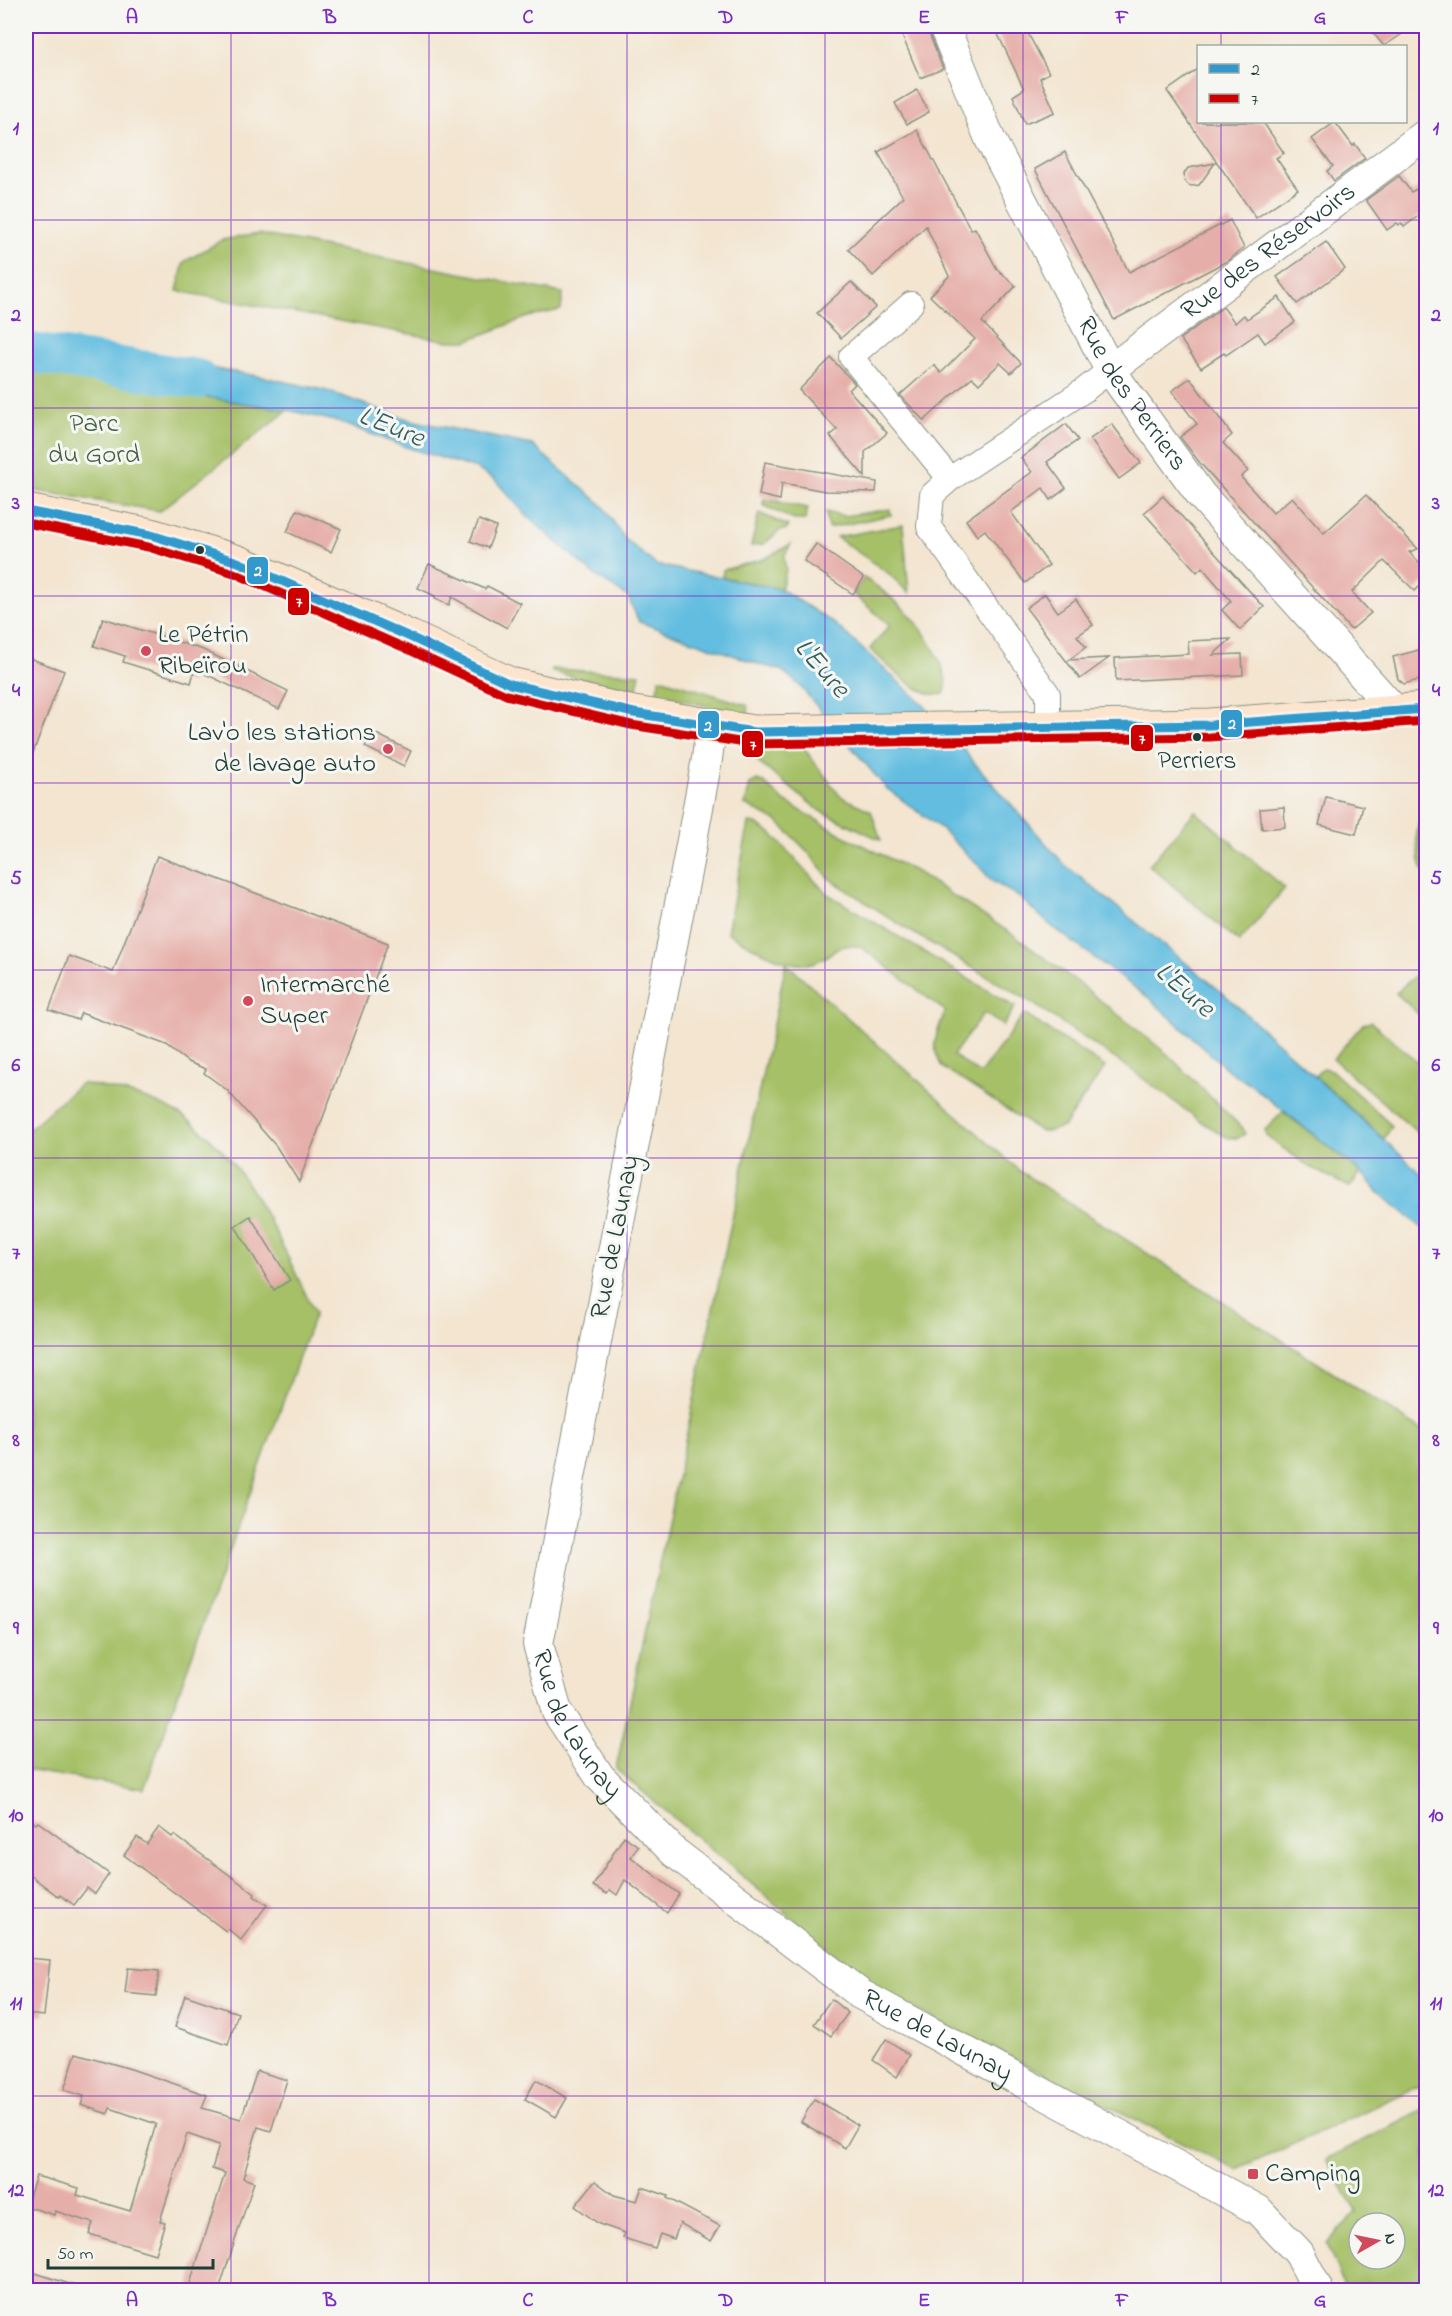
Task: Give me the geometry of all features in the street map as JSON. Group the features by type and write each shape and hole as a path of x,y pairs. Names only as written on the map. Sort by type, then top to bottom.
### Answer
{"main road":[{"path":"26,511 151,535 238,562 372,620 510,684 634,713 711,726 754,732 1210,725 1411,710"}],"street":[{"name":"Rue des Perriers","path":"944,26 990,139 1110,370 1201,495 1411,710"},
{"name":"Rue des Réservoirs","path":"1110,370 1426,134"},
{"path":"911,304 851,357 950,479"},
{"path":"1048,726 1048,694 929,527 932,495 950,479 1083,391 1110,370"},
{"name":"Rue de Launay","path":"711,726 708,759 538,1644 557,1712 600,1777 674,1852 842,1981 860,1994 1258,2210 1299,2253 1318,2290"}],"green space":[{"path":"259,234 563,293 561,310 528,317 466,341 448,341 177,291 184,262 222,240"},
{"name":"Parc du Gord","path":"26,366 288,410 160,511 26,489"},
{"path":"764,499 808,508 805,520 794,520 763,505"},
{"path":"890,509 891,515 828,528 826,512 844,516"},
{"path":"759,513 788,526 764,544 751,546"},
{"path":"903,525 909,593 888,573 836,537"},
{"path":"791,544 784,557 786,570 781,589 722,577 723,570 764,559"},
{"path":"864,578 897,603 921,629 941,663 946,685 944,694 924,692 914,686 870,649 890,625 853,594"},
{"path":"552,669 640,674 636,691 552,672"},
{"path":"660,678 747,705 749,716 656,694"},
{"path":"781,743 800,743 840,796 871,811 881,840 820,811 759,763 757,758 764,748"},
{"path":"757,780 763,782 784,801 846,837 915,871 1012,934 1076,981 1166,1053 1244,1130 1245,1134 1238,1138 1228,1138 1026,999 910,931 830,879 807,851 777,821 745,805 750,784"},
{"path":"1195,811 1285,888 1239,942 1149,865"},
{"path":"1426,811 1426,877 1419,858 1417,836 1419,824"},
{"path":"749,823 756,824 772,834 826,893 1015,1007 1003,1026 984,1013 953,1055 980,1074 1024,1014 1105,1067 1063,1127 1040,1131 942,1067 935,1045 945,1011 862,948 846,946 815,962 798,964 777,958 727,932"},
{"path":"786,963 1021,1172 1426,1433 1426,2083 1237,2170 878,1991 616,1769"},
{"path":"1426,966 1426,1021 1396,993"},
{"path":"1371,1022 1426,1069 1426,1140 1333,1059 1363,1024"},
{"path":"1323,1068 1331,1070 1392,1126 1384,1139 1315,1076"},
{"path":"81,1083 119,1091 158,1103 181,1115 205,1133 226,1155 260,1205 315,1313 144,1789 26,1770 26,1132"},
{"path":"1283,1112 1361,1172 1350,1187 1310,1167 1266,1136 1265,1130"},
{"path":"1426,2109 1426,2290 1346,2290 1326,2244 1347,2222 1347,2271 1407,2271 1407,2211 1355,2211 1326,2159"}],"water":[{"path":"26,340 134,357 137,386 26,366"},
{"path":"143,357 258,376 324,390 410,420 532,445 603,506 624,538 656,565 781,589 835,624 929,712 952,729 969,757 1065,865 1223,993 1426,1178 1426,1231 1378,1192 1361,1172 1252,1086 1228,1070 1150,999 1050,925 1019,897 992,881 939,827 886,788 799,685 781,670 639,622 628,597 592,573 527,516 495,480 477,469 403,446 339,422 288,410 141,387"}],"building":[{"path":"898,26 926,26 943,69 920,78"},
{"path":"994,26 1024,26 1049,73 1040,78 1055,112 1025,124 1013,96 1024,89"},
{"path":"1367,26 1414,26 1386,45"},
{"path":"1197,70 1197,123 1264,123 1284,153 1276,158 1298,189 1256,218 1167,91"},
{"path":"917,90 929,112 907,124 895,103"},
{"path":"1336,123 1365,158 1334,181 1327,171 1333,166 1312,139"},
{"path":"917,130 971,230 975,228 997,269 1016,286 982,322 1021,363 1011,373 1000,363 979,384 972,377 924,421 900,395 934,365 941,373 975,339 930,296 949,276 926,226 873,276 848,249 903,197 878,152"},
{"path":"1065,152 1129,272 1230,220 1244,248 1227,261 1114,320 1035,169"},
{"path":"1215,163 1199,185 1191,186 1185,182 1184,174 1188,168"},
{"path":"1399,176 1411,192 1426,184 1426,210 1404,227 1401,223 1399,225 1397,223 1387,230 1366,200"},
{"path":"1326,242 1345,269 1297,304 1277,277"},
{"path":"851,282 876,307 841,338 817,313"},
{"path":"1279,297 1295,322 1265,343 1258,333 1226,355 1224,353 1201,368 1180,339 1223,307 1235,323 1244,315 1247,319"},
{"path":"831,358 855,384 849,390 887,433 865,452 865,477 830,436 837,430 799,390"},
{"path":"1190,378 1232,435 1223,443 1248,471 1241,477 1273,513 1292,497 1324,533 1366,495 1418,549 1409,552 1426,569 1426,580 1415,591 1384,561 1352,592 1371,613 1351,630 1200,463 1180,437 1197,424 1172,391"},
{"path":"1066,424 1078,440 1047,462 1066,488 1051,500 1043,488 1011,512 1049,565 1025,583 985,530 977,536 966,520 1032,472 1021,458"},
{"path":"1112,424 1141,463 1119,479 1090,439"},
{"path":"765,462 877,482 876,492 825,491 782,483 780,500 759,495"},
{"path":"1163,496 1264,607 1240,630 1222,610 1231,601 1202,567 1197,572 1144,513"},
{"path":"297,510 341,529 331,552 287,532"},
{"path":"479,520 496,527 488,548 470,541"},
{"path":"816,544 864,578 853,594 804,561"},
{"path":"429,564 485,589 487,586 520,603 507,628 452,597 449,605 418,588"},
{"path":"1045,594 1058,612 1076,599 1093,625 1077,636 1086,647 1069,660 1109,658 1080,679 1026,608"},
{"path":"103,618 201,649 288,691 279,709 195,669 191,683 123,662 125,656 94,646"},
{"path":"1231,639 1213,655 1242,654 1243,675 1116,681 1115,658 1189,654 1188,641"},
{"path":"1426,648 1426,678 1404,684 1398,679 1393,657"},
{"path":"26,657 64,671 27,769 26,768"},
{"name":"Lav'o les stations de lavage auto","path":"372,732 411,751 404,766 365,747"},
{"path":"1326,797 1363,806 1356,834 1319,825"},
{"path":"1284,807 1285,827 1262,829 1260,809"},
{"name":"Intermarché Super","path":"157,856 388,943 299,1182 276,1146 227,1090 204,1073 206,1069 188,1062 164,1044 81,1013 78,1020 49,1010 69,956 113,972"},
{"path":"250,1216 290,1280 274,1290 235,1226"},
{"path":"26,1815 109,1874 95,1894 87,1888 74,1905 60,1895 59,1897 26,1872"},
{"path":"159,1827 216,1865 267,1905 241,1940 124,1855 137,1837 147,1844"},
{"path":"624,1836 638,1846 631,1857 679,1894 667,1913 625,1880 617,1895 610,1890 607,1894 593,1886"},
{"path":"26,1958 50,1960 44,2016 26,2014"},
{"path":"128,1968 159,1971 156,1996 125,1993"},
{"path":"185,1995 238,2013 228,2045 175,2027"},
{"path":"831,1999 848,2013 831,2036 814,2024"},
{"path":"886,2039 910,2055 897,2077 873,2060"},
{"path":"76,2053 207,2095 202,2108 241,2119 257,2071 287,2080 271,2131 258,2127 243,2178 254,2182 219,2290 188,2290 225,2173 212,2169 219,2145 187,2134 160,2221 165,2222 155,2254 89,2234 93,2223 55,2211 54,2215 26,2206 36,2176 79,2188 77,2195 130,2211 156,2124 110,2108 108,2114 81,2105 84,2096 64,2090"},
{"path":"536,2080 567,2098 556,2117 525,2099"},
{"path":"814,2099 858,2125 845,2148 801,2122"},
{"path":"595,2181 614,2195 637,2201 642,2187 668,2196 667,2198 720,2226 711,2241 680,2223 674,2239 660,2234 655,2248 623,2238 625,2233 599,2224 575,2206"},
{"path":"26,2270 79,2287 78,2290 26,2290"}],"waterway":[{"name":"L'Eure","path":"26,352 197,379"}],"transit line":[{"name":"2","path":"26,511 151,535 238,562 410,637 510,684 634,713 754,732 1210,725 1426,709"},
{"name":"7","path":"26,523 148,547 234,573 506,695 631,725 752,744 1210,737 1426,721"}],"place":[{"name":"Le Pétrin Ribeïrou","path":"146,651"},
{"name":"Perriers","path":"1197,737"},
{"name":"Lav'o les stations de lavage auto","path":"388,749"},
{"name":"Intermarché Super","path":"248,1001"},
{"name":"Camping","path":"1253,2174"}]}
